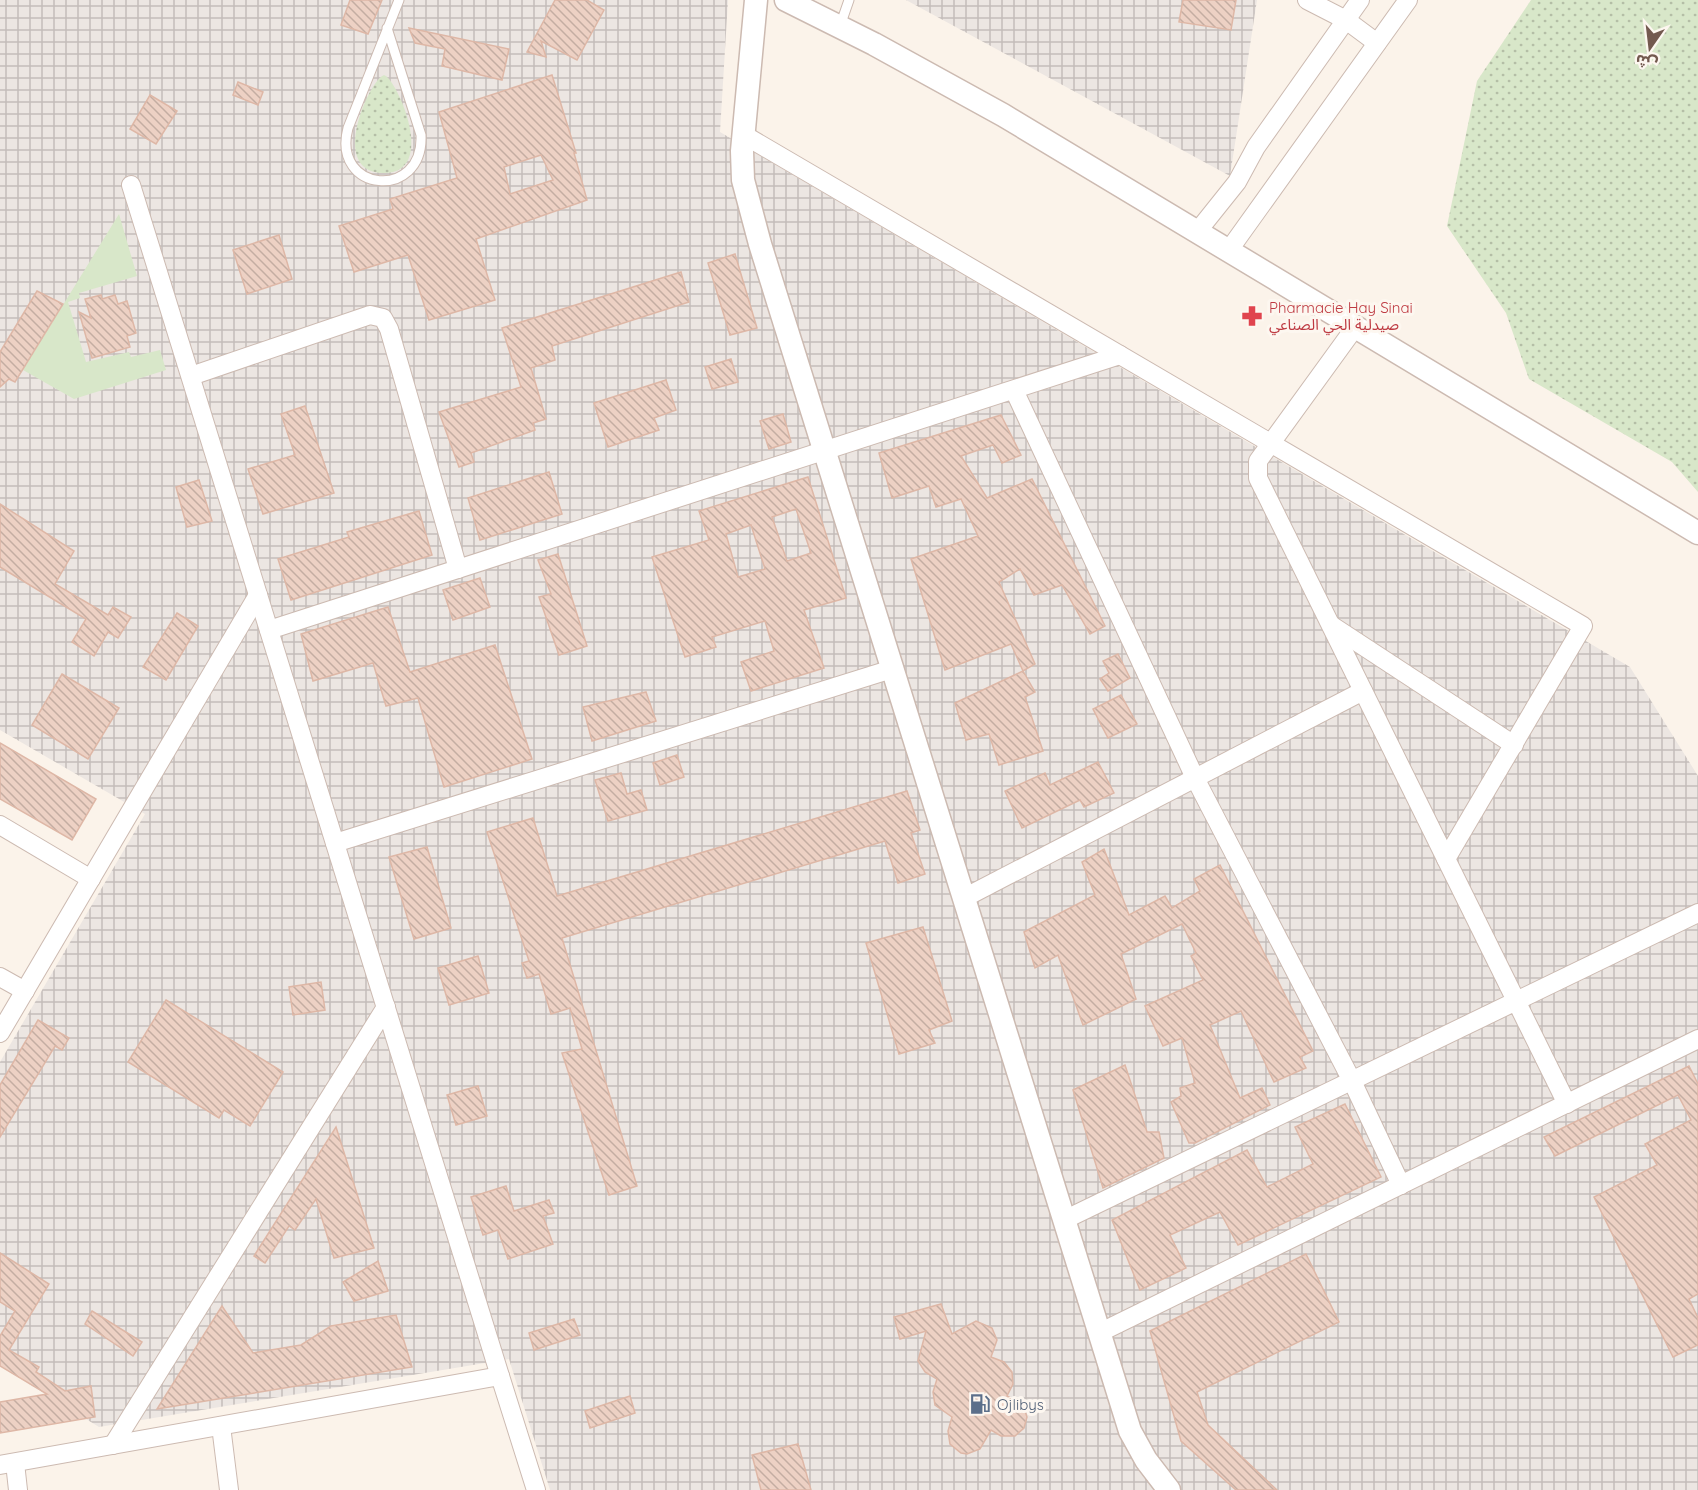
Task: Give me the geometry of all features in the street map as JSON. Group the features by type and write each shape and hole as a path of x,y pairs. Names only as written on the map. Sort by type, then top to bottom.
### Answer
{"street":[{"path":"756,0 744,135 743,180 892,669 1130,1431 1146,1460 1169,1490"},
{"path":"786,0 1003,115 1698,533"},
{"path":"1307,0 1346,20 1377,43"},
{"path":"1197,232 1238,182 1256,147 1360,0"},
{"path":"1229,250 1408,0"},
{"path":"744,135 1583,626 1446,859"},
{"path":"131,185 536,1490"},
{"path":"191,376 370,315 383,318 389,329 458,569"},
{"path":"1356,326 1258,461 1258,478 1567,1104"},
{"path":"269,630 1120,355"},
{"path":"1014,390 1196,780 1352,1081 1401,1185"},
{"path":"0,1034 258,595"},
{"path":"1330,624 1514,745"},
{"path":"335,843 892,669"},
{"path":"964,898 1196,780 1363,691"},
{"path":"0,825 91,879"},
{"path":"1064,1220 1698,913"},
{"path":"0,976 25,991"},
{"path":"113,1445 386,1007"},
{"path":"1099,1333 1698,1039"},
{"path":"18,1490 7,1464 500,1376"},
{"path":"221,1426 229,1490"}],"lane":[{"path":"387,28 421,135 422,147 419,158 405,175 381,182 358,173 345,152 345,140 387,28 399,0"},
{"path":"840,27 849,0"}],"shaded area":[{"path":"0,0 728,0 720,132 1630,667 1698,776 1698,1490 550,1490 509,1359 99,1427 0,1366 0,1062 145,814 0,730"},
{"path":"906,0 1257,0 1230,176 1011,57"}],"green space":[{"path":"1531,0 1698,0 1698,492 1672,462 1529,379 1506,313 1447,226 1477,81"},
{"path":"384,75 390,80 404,108 411,143 409,159 400,169 383,173 366,169 358,158 355,143 357,125 363,108 370,92"},
{"path":"119,214 137,276 79,293 80,298 68,302 86,362 129,352 131,357 160,350 166,370 74,399 23,370"}],"building":[{"path":"350,0 382,0 368,34 341,25"},
{"path":"555,0 587,0 604,10 577,60 541,41 546,57 527,52"},
{"path":"1183,0 1236,0 1231,30 1179,22"},
{"path":"409,28 509,49 502,80 442,66 445,49 415,43"},
{"path":"552,75 576,153 574,153 587,200 476,239 495,300 429,320 408,255 354,272 339,226 393,209 390,199 457,178 439,112","holes":["541,155 553,180 510,194 504,167"]},
{"path":"238,82 263,92 258,105 233,95"},
{"path":"150,95 177,111 156,144 130,129"},
{"path":"279,235 292,279 247,294 233,250"},
{"path":"735,254 757,328 730,335 708,263"},
{"path":"681,272 689,302 552,346 555,360 531,368 546,419 533,423 535,430 471,453 474,462 459,467 439,412 521,387 502,328"},
{"path":"37,291 63,304 15,382 9,379 0,387 0,352"},
{"path":"101,295 102,299 115,295 118,304 127,301 136,333 127,336 130,347 92,358 79,312 91,318 85,299"},
{"path":"731,359 738,382 712,389 705,367"},
{"path":"666,380 676,410 654,418 659,430 608,447 594,403"},
{"path":"305,406 334,493 263,514 248,469 295,455 281,414"},
{"path":"783,414 791,442 769,449 760,421"},
{"path":"1001,415 1021,455 1002,463 993,445 961,456 987,498 1032,479 1105,626 1090,634 1062,585 1034,595 1020,569 999,582 1035,664 1023,671 1011,644 945,670 911,559 978,536 961,499 936,507 929,486 892,498 879,453"},
{"path":"549,472 562,514 480,540 468,498"},
{"path":"808,477 846,598 804,610 824,668 751,691 741,662 774,651 765,621 712,637 716,647 685,657 652,557 709,540 699,511","holes":["796,509 811,553 787,561 772,517","751,525 765,569 738,577 726,534"]},
{"path":"199,480 212,521 187,527 176,487"},
{"path":"0,504 74,551 55,584 108,615 113,607 131,617 118,638 108,632 94,656 72,642 86,619 0,567"},
{"path":"419,511 432,555 291,600 278,559 349,537 347,532"},
{"path":"558,554 587,646 559,655 539,597 551,594 538,560"},
{"path":"480,578 490,607 453,620 443,590"},
{"path":"388,607 410,672 495,645 532,759 444,787 418,698 386,706 373,663 313,681 301,634"},
{"path":"177,613 198,626 166,680 143,667"},
{"path":"1118,654 1130,678 1108,691 1100,679 1109,673 1103,661"},
{"path":"1023,671 1035,692 1025,697 1043,751 999,765 989,734 966,740 955,703"},
{"path":"62,674 119,708 88,759 32,725"},
{"path":"646,692 656,721 592,741 583,707"},
{"path":"1121,695 1137,724 1108,738 1093,709"},
{"path":"0,743 96,799 72,840 0,799"},
{"path":"677,755 684,777 660,785 653,763"},
{"path":"1098,762 1114,793 1084,807 1080,800 1022,828 1005,791 1045,773 1050,785"},
{"path":"621,773 627,794 641,790 647,810 608,821 595,780"},
{"path":"907,791 920,830 911,833 925,874 898,883 885,841 562,938 637,1186 609,1195 562,1053 582,1049 570,1008 551,1014 539,974 527,978 522,963 529,961 487,832 533,818 557,896"},
{"path":"427,847 451,928 414,939 389,857"},
{"path":"1104,849 1129,915 1165,896 1172,908 1200,891 1194,879 1220,865 1313,1051 1300,1057 1306,1068 1274,1082 1241,1011 1210,1025 1240,1098 1262,1088 1270,1105 1195,1143 1189,1143 1171,1102 1181,1096 1180,1088 1195,1083 1182,1038 1163,1046 1145,1006 1203,980 1191,956 1196,953 1182,924 1121,954 1136,999 1083,1025 1058,955 1035,968 1024,932 1095,895 1082,862"},
{"path":"923,927 952,1021 929,1030 935,1043 899,1054 866,943"},
{"path":"478,956 489,993 449,1005 438,968"},
{"path":"321,982 325,1010 293,1015 289,987"},
{"path":"166,1000 283,1072 250,1126 224,1110 219,1118 128,1062"},
{"path":"38,1020 69,1038 62,1050 55,1046 0,1137 0,1085"},
{"path":"1125,1065 1147,1132 1159,1132 1164,1158 1103,1188 1073,1090"},
{"path":"1689,1066 1698,1084 1698,1294 1689,1299 1698,1318 1698,1345 1673,1357 1594,1197 1657,1165 1645,1144 1691,1120 1678,1095 1555,1156 1544,1137"},
{"path":"478,1086 487,1116 456,1125 447,1095"},
{"path":"1345,1104 1381,1177 1238,1245 1220,1212 1170,1235 1186,1268 1140,1290 1112,1220 1247,1150 1267,1187 1313,1164 1295,1127"},
{"path":"336,1127 374,1248 334,1258 316,1199 295,1230 289,1226 265,1263 254,1256"},
{"path":"506,1186 514,1211 549,1200 554,1213 543,1216 553,1244 508,1259 498,1230 483,1235 471,1197"},
{"path":"0,1253 49,1284 9,1350 39,1367 36,1372 65,1391 91,1386 95,1417 0,1433 0,1402 47,1394 0,1366 0,1336 15,1311 0,1302"},
{"path":"1306,1254 1339,1322 1197,1392 1208,1425 1277,1490 1236,1490 1181,1441 1150,1331"},
{"path":"378,1261 388,1291 354,1301 343,1282"},
{"path":"941,1304 952,1334 976,1321 992,1328 997,1340 991,1357 1004,1362 1012,1372 1013,1384 1007,1396 1023,1405 1027,1417 1024,1428 1015,1436 1001,1436 991,1430 980,1449 967,1454 961,1453 950,1444 948,1431 952,1417 935,1405 933,1392 937,1379 925,1372 918,1361 926,1331 900,1339 894,1317"},
{"path":"222,1306 253,1353 301,1345 331,1326 396,1315 412,1367 157,1409"},
{"path":"92,1311 142,1342 133,1356 85,1324"},
{"path":"574,1319 580,1335 534,1350 529,1333"},
{"path":"630,1396 635,1413 590,1428 585,1411"},
{"path":"798,1444 811,1490 761,1490 752,1455"}],"place":[{"name":"Pharmacie Hay Sinai صيدلية الحي الصناعي","path":"1252,316"},
{"name":"Ojlibys","path":"980,1404"}]}
